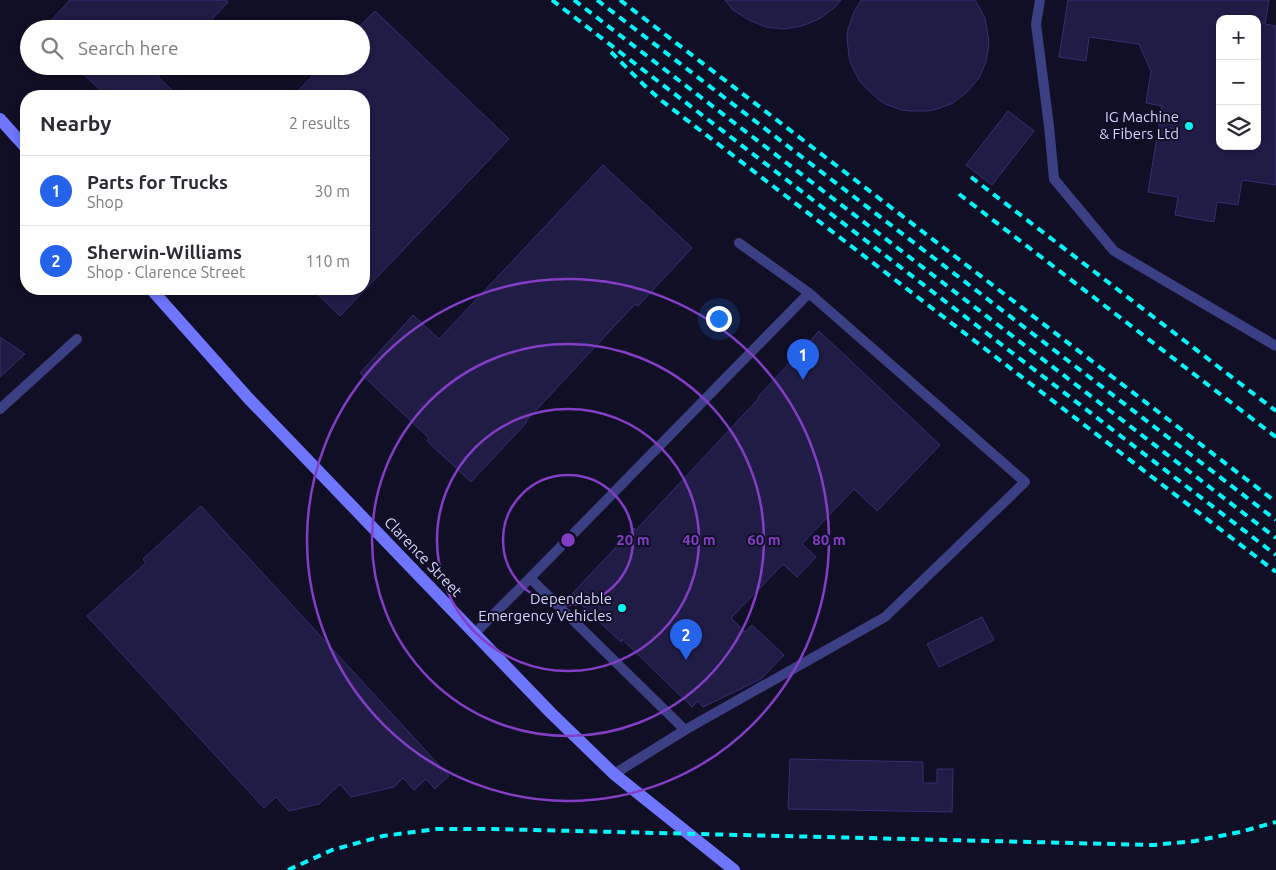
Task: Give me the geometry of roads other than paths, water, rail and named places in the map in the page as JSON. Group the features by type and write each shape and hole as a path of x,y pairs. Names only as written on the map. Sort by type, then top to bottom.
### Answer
{"street":[{"path":"0,119 20,141"},
{"name":"Clarence Street","path":"156,295 249,399 551,714 614,774 734,870"}],"lane":[{"path":"1040,0 1036,24 1054,179 1114,251 1276,346"},
{"path":"614,774 685,730 885,617 1025,482 809,293 739,243"},
{"path":"474,634 809,293"},
{"path":"0,409 77,338"},
{"path":"530,578 685,730"}],"railway":[{"path":"552,0 1276,555"},
{"path":"574,0 1276,538"},
{"path":"597,0 1276,520"},
{"path":"620,0 1276,502"},
{"path":"611,52 662,101 1276,572"},
{"path":"971,177 1276,411"},
{"path":"959,194 1276,437"},
{"path":"288,870 332,850 383,836 437,829 1154,845 1195,841 1240,832 1276,822"}],"place":[{"name":"IG Machine & Fibers Ltd","path":"1189,126"},
{"name":"Parts for Trucks","path":"803,380"},
{"name":"Dependable Emergency Vehicles","path":"622,608"},
{"name":"Sherwin-Williams","path":"686,660"}]}
